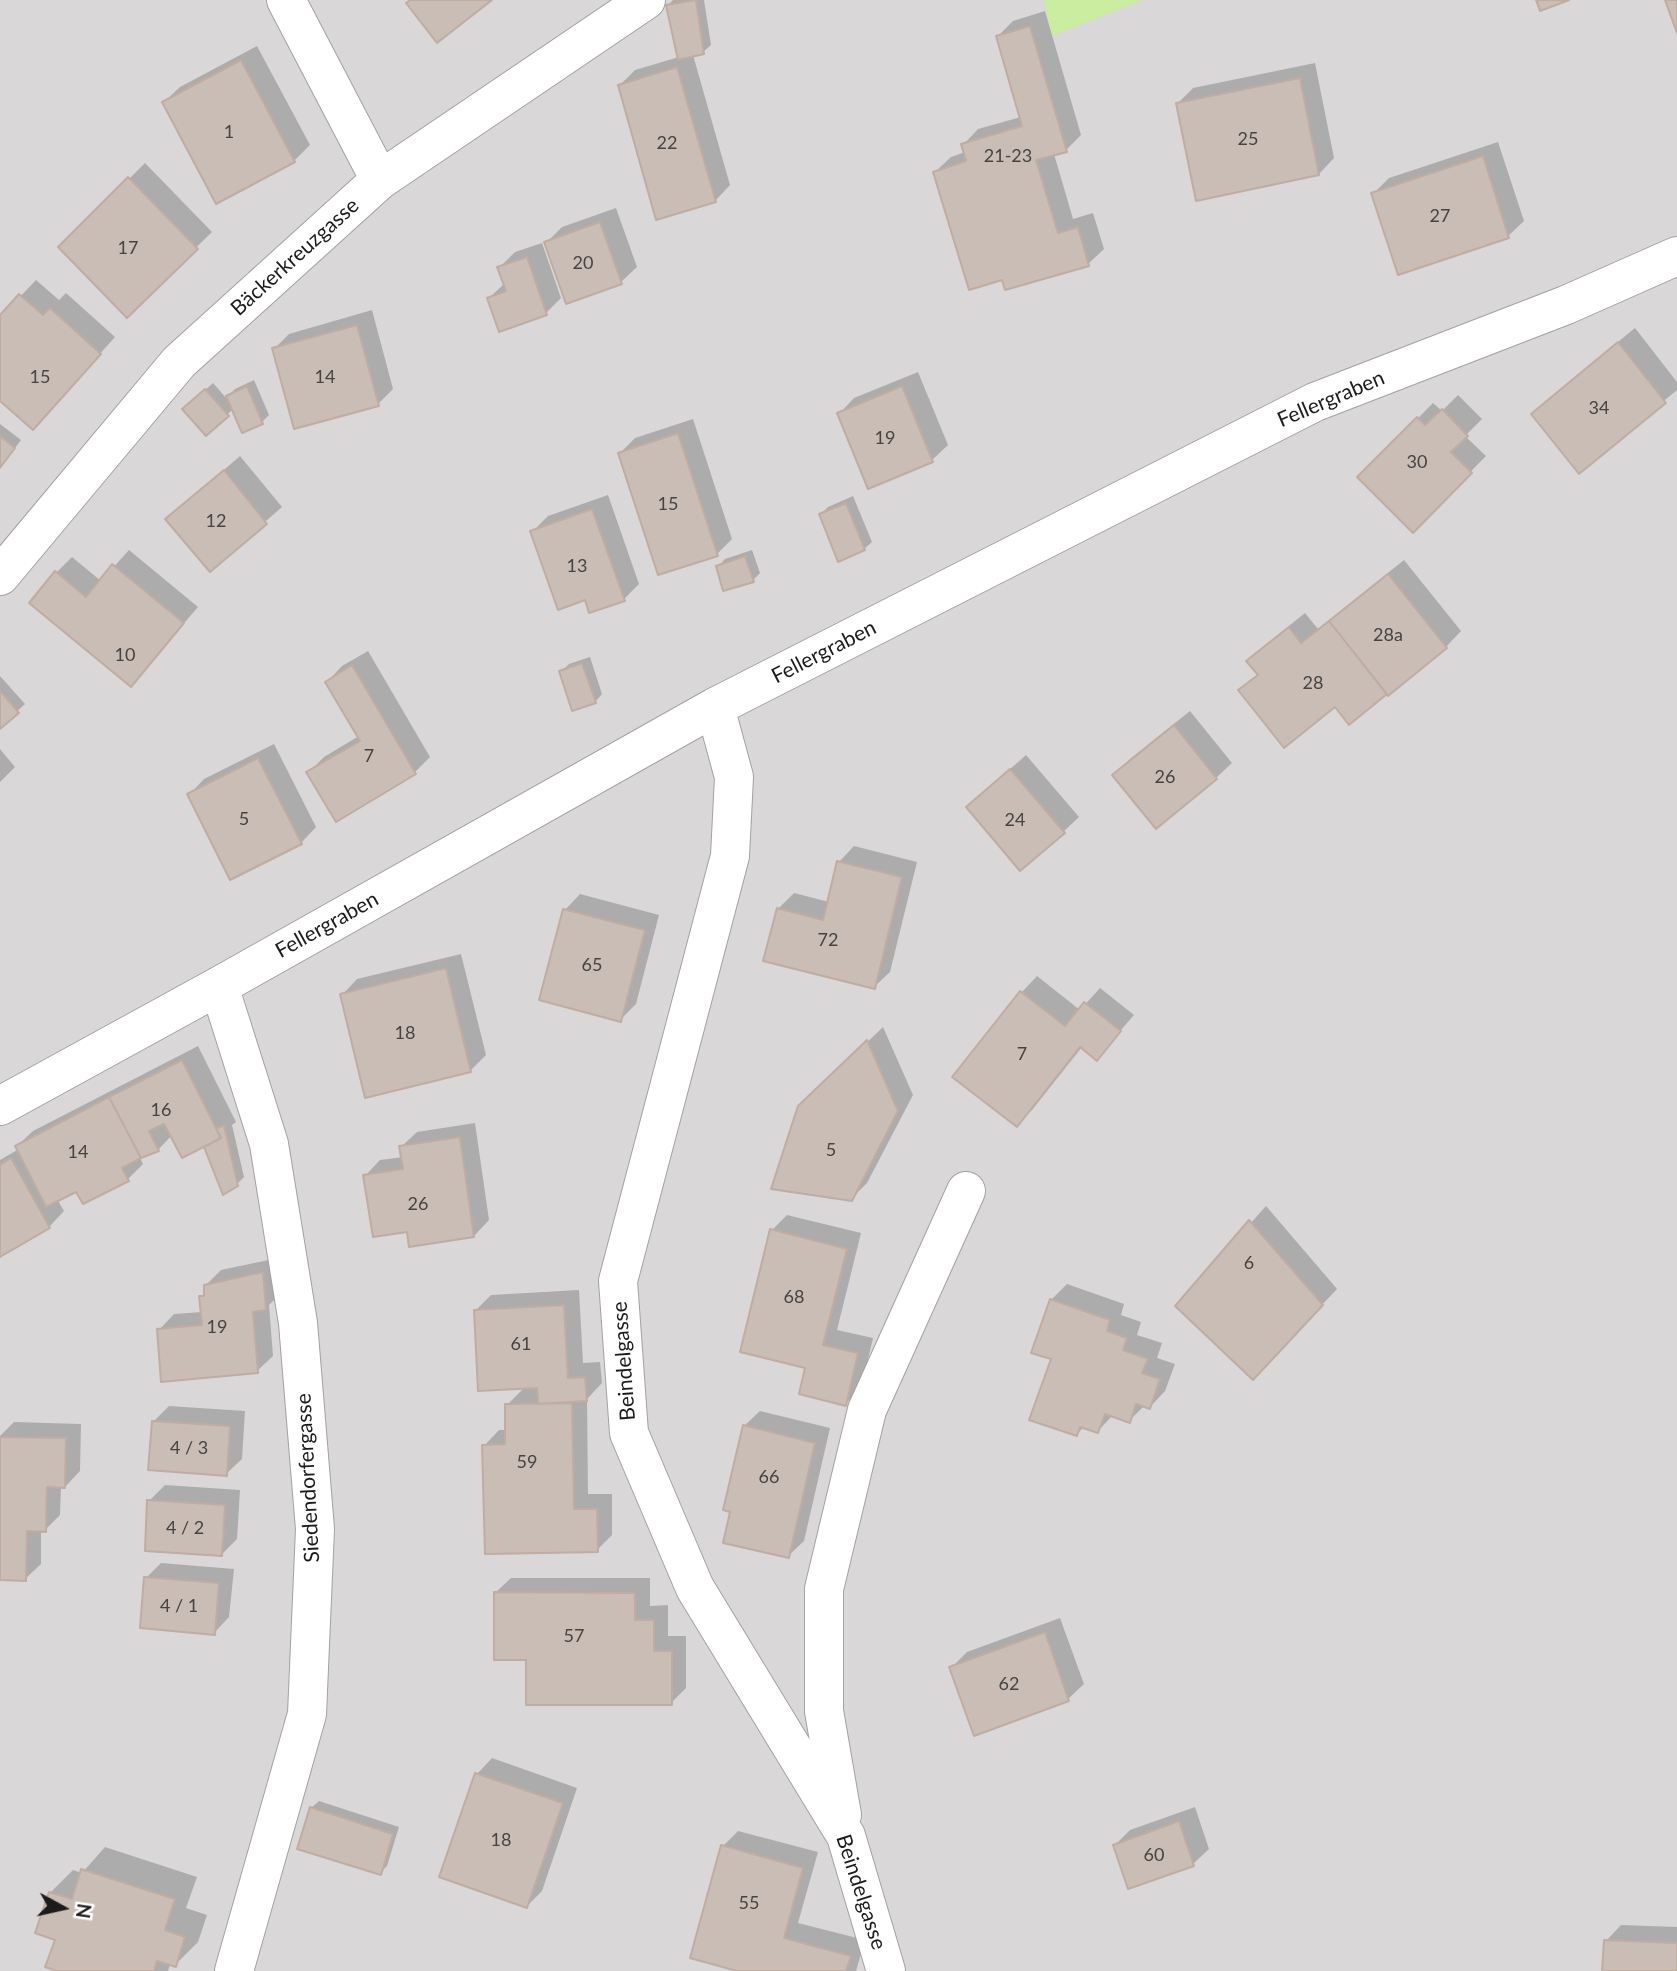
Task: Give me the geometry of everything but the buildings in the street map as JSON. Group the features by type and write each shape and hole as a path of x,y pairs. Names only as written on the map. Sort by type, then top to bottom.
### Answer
{"street":[{"path":"286,0 380,180"},
{"name":"Bäckerkreuzgasse","path":"0,576 179,362 380,180 646,0"},
{"name":"Fellergraben","path":"0,1106 715,708 1315,402 1566,305 1677,256"},
{"name":"Beindelgasse","path":"715,708 734,777 730,856 618,1281 629,1433 695,1588 846,1836 886,1971"},
{"name":"Siedendorfergasse","path":"219,986 269,1143 298,1324 315,1529 307,1714 234,1971"},
{"path":"846,1836 824,1711 824,1589 867,1410 966,1191"}],"shaded area":[{"path":"0,0 1677,0 1677,1971 0,1971"}],"green space":[{"path":"1044,0 1143,0 1052,36"}]}
